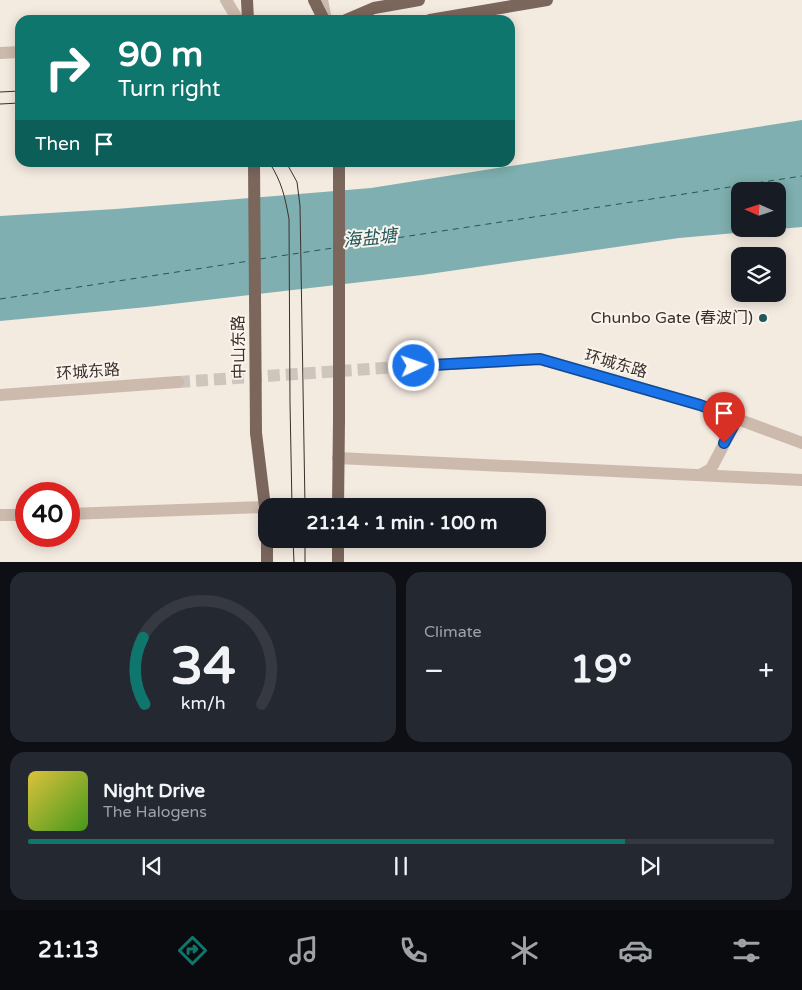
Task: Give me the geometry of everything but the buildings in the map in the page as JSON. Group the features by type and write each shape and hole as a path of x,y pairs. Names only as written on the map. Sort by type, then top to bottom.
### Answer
{"main road":[{"path":"247,0 248,15"},
{"path":"314,0 322,15"},
{"path":"358,15 374,8 419,0"},
{"path":"459,15 547,0"},
{"name":"中山东路","path":"254,167 256,433 264,498"},
{"path":"338,498 339,167"},
{"path":"266,548 267,562"},
{"path":"338,548 338,562"}],"street":[{"path":"226,0 235,15"},
{"path":"322,0 324,15"},
{"path":"0,53 15,52"},
{"name":"环城东路","path":"414,366 540,359 700,405 802,443"},
{"name":"环城东路","path":"0,395 178,382"},
{"path":"702,474 711,469 737,419"},
{"path":"338,458 802,480"},
{"path":"80,514 258,507"},
{"path":"0,515 15,515"}],"water":[{"name":"海盐塘","path":"802,120 802,227 786,228 786,182 731,182 731,233 679,238 422,275 147,307 0,321 0,216 116,209 371,188 504,167 515,167 515,165"}],"ferry route":[{"path":"344,246 802,176"},
{"path":"260,259 333,248"},
{"path":"0,299 249,261"}],"tunnel":[{"path":"178,382 414,366"}],"tram line":[{"path":"0,92 15,91"},
{"path":"0,104 15,103"},
{"path":"272,167 282,190 289,219 292,498"},
{"path":"289,167 297,182 300,206 305,498"},
{"path":"293,548 294,562"},
{"path":"305,548 305,562"}],"place":[{"name":"Chunbo Gate (春波门)","path":"763,318"}],"route":[{"path":"414,366 540,359 700,405 737,419 724,443"}]}
